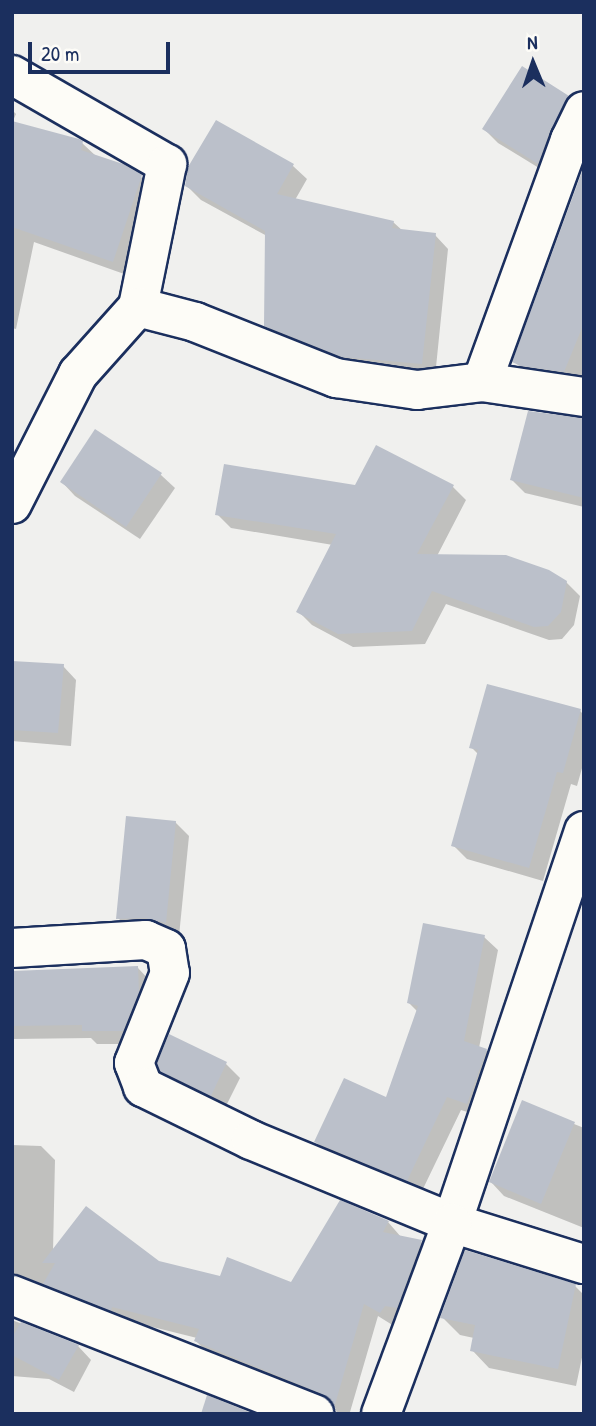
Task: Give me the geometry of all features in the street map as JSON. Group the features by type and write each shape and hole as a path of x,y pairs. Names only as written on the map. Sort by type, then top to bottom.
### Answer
{"street":[{"path":"12,75 167,164 138,307 78,374 12,504"},
{"path":"481,382 570,140 584,111"},
{"path":"138,307 195,322 336,378 417,390 481,382 584,397"},
{"path":"381,1414 452,1223 584,831"},
{"path":"12,948 146,940 166,949 170,973 134,1063 143,1087 251,1140 452,1223 584,1264"},
{"path":"12,1295 314,1414"}],"building":[{"path":"522,66 569,96 550,131 538,164 482,129"},
{"path":"216,120 294,164 277,194 394,221 392,228 436,233 422,364 342,357 264,326 265,231 185,186 188,167"},
{"path":"12,121 79,139 83,141 81,150 123,164 142,175 113,262 12,227"},
{"path":"584,166 584,323 564,372 521,366 512,362"},
{"path":"528,411 584,418 584,498 510,480"},
{"path":"95,429 162,473 126,527 60,482"},
{"path":"376,445 454,485 417,554 506,555 549,570 567,581 561,612 548,626 534,627 432,591 412,631 338,634 296,612 336,534 215,515 224,464 355,485"},
{"path":"12,661 64,664 58,733 12,730"},
{"path":"487,684 581,709 563,773 557,772 529,868 451,846 478,750 469,748"},
{"path":"126,816 176,821 166,923 145,918 116,919"},
{"path":"423,923 485,935 464,1041 487,1049 467,1104 447,1097 407,1181 314,1142 344,1078 386,1097 418,1006 407,1003"},
{"path":"138,966 139,992 123,1031 82,1031 82,1025 12,1026 12,971"},
{"path":"169,1034 227,1062 211,1096 160,1071 157,1063"},
{"path":"522,1100 575,1122 541,1204 489,1182"},
{"path":"340,1200 389,1221 383,1232 422,1240 397,1308 385,1306 380,1313 364,1304 334,1408 322,1394 194,1341 199,1329 112,1307 111,1311 43,1284 55,1263 42,1263 86,1206 159,1261 220,1276 227,1257 291,1282"},
{"path":"465,1250 576,1284 558,1369 470,1351 475,1325 440,1318"},
{"path":"21,1322 79,1345 59,1380 12,1355 12,1338"},
{"path":"207,1395 254,1414 201,1414"}]}
